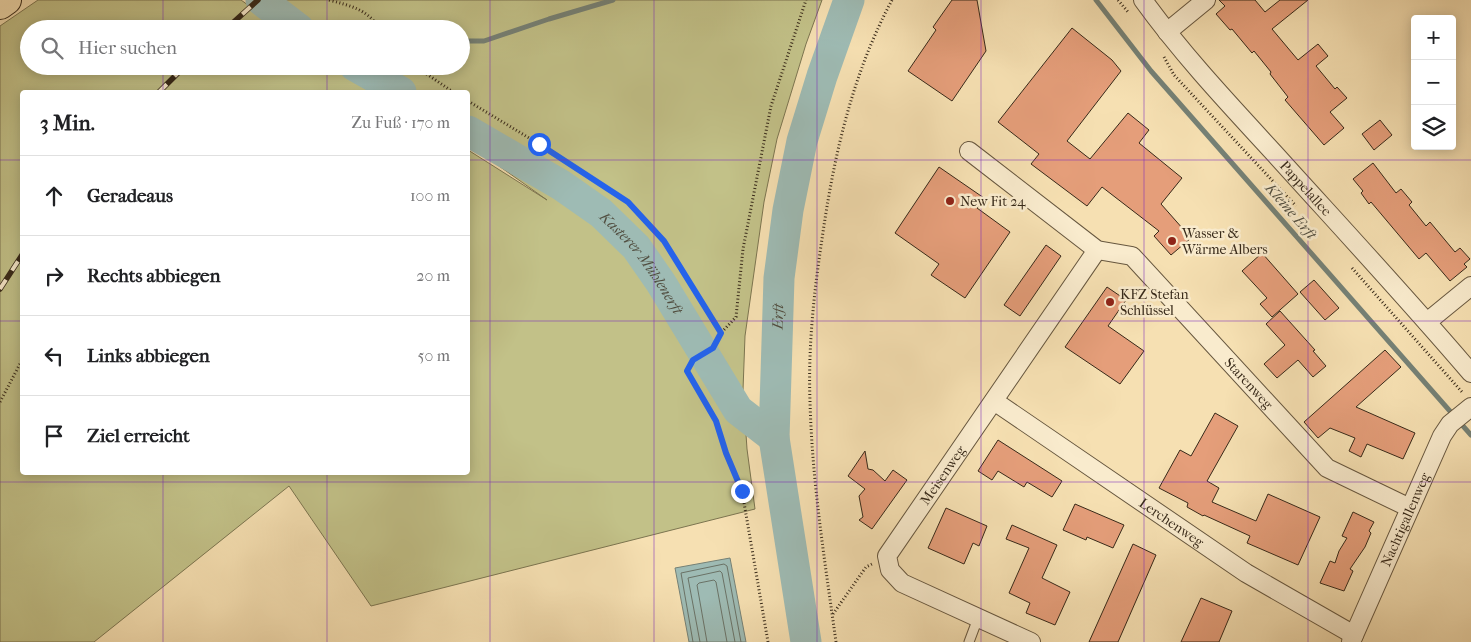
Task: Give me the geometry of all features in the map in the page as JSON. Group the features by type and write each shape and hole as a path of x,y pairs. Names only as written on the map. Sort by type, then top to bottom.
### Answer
{"main road":[{"path":"0,5 7,0"}],"street":[{"name":"Pappelallee","path":"1143,0 1166,32 1217,90 1471,373"},
{"path":"1166,32 1206,0"},
{"path":"970,150 1098,250"},
{"name":"Meisenweg","path":"887,556 1098,250"},
{"name":"Starenweg","path":"1098,250 1132,256 1327,468 1410,508"},
{"path":"1427,322 1471,286"},
{"name":"Lerchenweg","path":"994,401 1246,573 1353,638"},
{"name":"Nachtigallenweg","path":"1353,638 1442,436 1467,404"},
{"path":"887,556 890,570 902,583 1031,642"}],"lane":[{"path":"969,642 978,618"}],"path":[{"path":"329,0 357,8 374,20"},
{"path":"768,642 742,491 726,453 716,421 687,371 693,360 713,348 721,333 736,317 743,249 771,106 806,0"},
{"path":"836,642 813,468 810,419 815,285 832,172 844,123 859,72 892,0"},
{"path":"1166,32 1159,49 1174,75 1296,206"},
{"path":"428,75 450,90"},
{"path":"470,102 539,144 628,202 664,241 721,333"},
{"path":"1350,265 1467,404"},
{"path":"0,402 20,364"},
{"path":"832,614 866,567 887,556"}],"shaded area":[{"path":"38,0 241,0 269,20 20,20 20,75 350,75 374,90 20,90 20,475 470,475 470,151 547,200 470,145 470,90 393,90 372,75 470,75 470,20 296,20 270,0 822,0 806,44 777,139 764,202 745,336 743,390 747,449 755,509 371,606 289,486 94,642 0,642 0,26"}],"water":[{"path":"730,558 746,642 689,642 675,568"}],"building":[{"path":"952,0 977,0 986,51 952,101 908,71 936,30 933,27"},
{"path":"1219,0 1255,0 1265,12 1280,0 1308,0 1272,29 1298,60 1318,44 1328,56 1316,66 1335,89 1337,87 1347,98 1330,112 1344,128 1324,145 1285,100 1288,97 1254,51 1252,53 1232,29 1230,30 1216,14 1225,6"},
{"path":"1072,28 1112,60 1121,71 1067,141 1090,159 1128,113 1149,130 1139,143 1182,178 1161,204 1191,238 1171,255 1154,236 1159,231 1102,187 1087,206 1031,164 1039,154 998,122"},
{"path":"1380,120 1392,135 1374,150 1362,134"},
{"path":"1373,163 1396,193 1401,189 1412,202 1409,205 1426,226 1430,222 1455,252 1460,248 1470,259 1464,264 1467,267 1450,281 1426,253 1419,259 1371,202 1369,204 1361,193 1363,191 1353,179"},
{"path":"939,167 984,198 977,208 1010,232 965,298 931,275 939,264 895,233"},
{"path":"1046,245 1061,256 1020,316 1004,305"},
{"path":"1262,253 1298,294 1272,317 1260,304 1267,298 1242,271"},
{"path":"1314,280 1339,308 1325,320 1300,292"},
{"path":"1107,287 1126,300 1108,326 1144,351 1120,384 1065,347"},
{"path":"1280,311 1315,350 1313,351 1326,366 1313,377 1298,360 1277,378 1264,364 1285,345 1266,324"},
{"path":"1385,350 1401,367 1356,407 1415,433 1403,459 1367,444 1361,457 1349,451 1355,438 1330,428 1318,438 1304,422"},
{"path":"1215,413 1238,426 1207,481 1219,488 1212,502 1256,521 1268,494 1320,517 1298,565 1247,543 1250,536 1203,516 1187,507 1188,503 1159,488 1180,450 1191,456"},
{"path":"998,440 1062,481 1052,497 1027,482 1024,487 998,471 992,480 978,471"},
{"path":"865,451 868,469 873,470 885,481 893,470 907,480 872,529 859,520 863,517 859,496 865,489 848,476"},
{"path":"1075,504 1124,525 1113,548 1087,537 1086,540 1063,530"},
{"path":"946,508 987,526 979,546 973,543 964,564 928,548"},
{"path":"1353,512 1374,522 1369,531 1371,533 1365,547 1350,569 1353,571 1344,591 1320,583 1330,561 1335,563 1339,551 1347,538 1342,536"},
{"path":"1012,525 1057,545 1042,578 1070,592 1055,625 1026,613 1030,603 1009,593 1029,548 1006,539"},
{"path":"1133,544 1156,555 1118,642 1089,642"},
{"path":"1201,598 1232,611 1219,642 1181,642"}],"waterway":[{"name":"Kasterer Mühlenerft","path":"261,0 287,20"},
{"path":"470,41 484,41 613,0"},
{"name":"Erft","path":"806,642 774,438 779,278 788,210 802,141 822,76 849,0"},
{"name":"Kleine Erft","path":"1096,0 1151,71 1471,435"},
{"name":"Kasterer Mühlenerft","path":"371,75 397,90"},
{"name":"Kasterer Mühlenerft","path":"470,132 561,185 601,213 636,247 661,283 738,410 774,438"}],"railway":[{"path":"236,20 258,0"},
{"path":"161,90 176,75"},
{"path":"0,289 20,258"}],"place":[{"name":"New Fit 24","path":"950,201"},
{"name":"Wasser & Wärme Albers","path":"1172,241"},
{"name":"KFZ Stefan Schlüssel","path":"1110,302"}],"route":[{"path":"539,144 628,202 664,241 721,333 713,348 693,360 687,371 716,421 726,453 742,491"}]}
